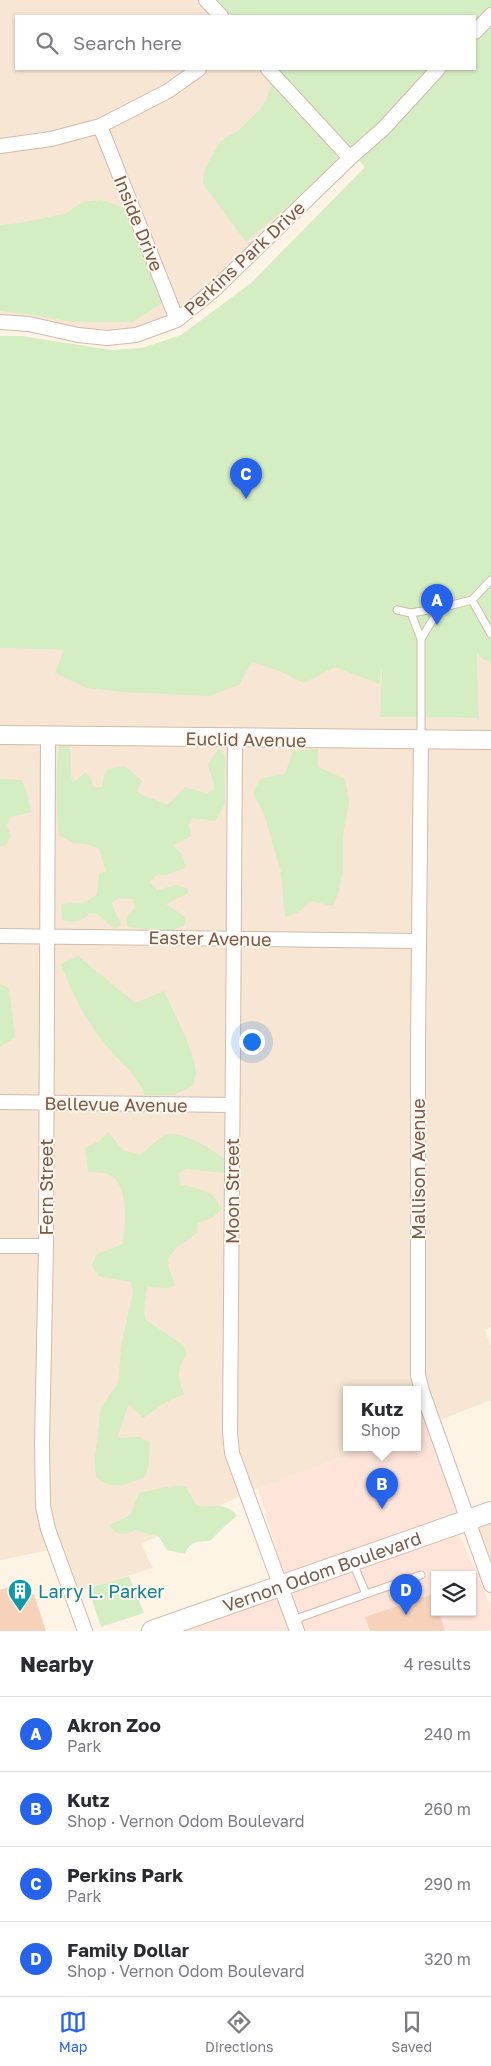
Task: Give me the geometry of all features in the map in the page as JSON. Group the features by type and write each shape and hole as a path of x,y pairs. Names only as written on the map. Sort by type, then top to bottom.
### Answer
{"main road":[{"name":"Vernon Odom Boulevard","path":"152,1631 491,1512"}],"street":[{"path":"206,0 221,15"},
{"path":"476,31 491,15"},
{"path":"0,146 51,139 100,126 168,91 198,70"},
{"path":"269,70 350,158"},
{"name":"Perkins Park Drive","path":"0,322 29,324 78,335 107,338 136,335 177,320 215,289 350,158 384,128 437,70"},
{"name":"Inside Drive","path":"100,126 177,320"},
{"name":"Euclid Avenue","path":"0,736 420,741 491,740"},
{"name":"Fern Street","path":"48,737 43,1506 48,1529 85,1631"},
{"name":"Moon Street","path":"235,739 230,1432 232,1454 295,1626"},
{"name":"Mallison Avenue","path":"420,741 418,1375 421,1386"},
{"name":"Easter Avenue","path":"0,936 419,940"},
{"name":"Bellevue Avenue","path":"0,1102 232,1106"},
{"path":"0,1246 46,1246"},
{"name":"Mallison Avenue","path":"421,1387 491,1585"}],"lane":[{"path":"397,610 411,613 472,600 491,580"},
{"path":"472,600 491,634"},
{"path":"422,639 440,608"},
{"path":"411,613 422,639 420,741"},
{"path":"352,1561 366,1594"},
{"path":"295,1626 366,1594 421,1575"}],"shaded area":[{"path":"0,0 207,0 221,15 15,15 15,70 269,70 350,158 215,289 136,335 0,322"},
{"path":"0,648 382,660 380,717 479,718 477,653 491,653 491,1327 485,1330 491,1347 491,1400 421,1427 421,1386 343,1386 343,1451 358,1451 248,1492 141,1544 153,1568 88,1588 73,1596 56,1549 0,1560"},
{"path":"429,1424 462,1516 288,1575 281,1566 258,1488 358,1451 421,1451 421,1427"},
{"path":"491,1512 491,1585 468,1520"},
{"path":"459,1535 476,1571 431,1571 431,1616 476,1616 476,1571 491,1609 491,1630 176,1631"}],"green space":[{"path":"216,0 491,0 491,662 482,659 477,653 479,718 380,717 382,666 379,684 335,667 304,683 279,671 252,662 239,685 209,696 123,692 87,688 55,673 64,650 0,648 0,336 22,336 111,350 142,348 181,335 251,283 365,167 279,70 476,70 476,15 230,15"},
{"path":"272,83 329,141 337,154 334,166 246,242 203,184 205,168 221,141 238,131 260,109 266,100"},
{"path":"101,200 125,208 137,229 164,302 132,322 74,322 0,311 0,225 20,223 67,213 82,202"},
{"path":"60,743 69,743 73,783 86,772 91,778 92,785 96,788 102,787 104,775 108,769 125,766 142,781 137,791 142,795 168,805 185,787 206,793 215,789 208,764 219,748 225,756 225,804 215,821 192,818 189,824 191,836 173,846 183,855 185,868 166,875 158,874 150,882 157,890 177,885 188,889 188,893 166,904 185,917 185,925 171,931 127,927 126,918 135,907 132,899 119,898 112,903 121,925 115,929 97,914 89,913 83,919 77,921 62,920 61,904 86,902 97,894 99,874 106,871 99,849 87,844 73,843 59,835 56,789"},
{"path":"318,749 318,767 345,779 349,802 343,836 343,870 338,894 333,906 310,901 299,912 285,917 281,872 264,814 253,792 260,779 285,774 293,751"},
{"path":"0,779 22,780 31,812 11,817 7,825 11,836 6,846 0,846"},
{"path":"78,956 135,1003 164,991 192,1054 196,1073 193,1085 174,1095 145,1095 134,1076 109,1049 87,1020 70,987 61,964"},
{"path":"0,984 9,988 15,1037 0,1047"},
{"path":"108,1132 124,1151 141,1155 162,1137 171,1134 198,1142 228,1162 225,1173 187,1169 179,1173 180,1184 210,1193 222,1209 212,1218 198,1223 197,1233 178,1246 168,1258 169,1269 175,1285 169,1288 147,1287 144,1310 146,1320 183,1345 187,1354 181,1364 179,1374 184,1394 166,1402 143,1418 129,1404 117,1438 140,1437 150,1443 149,1462 146,1476 120,1485 108,1484 96,1477 95,1458 101,1407 118,1383 122,1341 133,1293 131,1282 98,1276 92,1265 97,1254 123,1244 125,1216 120,1186 108,1174 88,1172 85,1148 100,1141"},
{"path":"172,1486 185,1486 197,1506 228,1508 237,1516 210,1541 192,1544 185,1554 167,1550 159,1537 135,1530 127,1534 116,1533 110,1525 130,1515 139,1493"},
{"path":"129,1576 144,1613 101,1627 88,1588"}],"building":[{"name":"Larry L. Parker","path":"26,1581 30,1595 34,1594 46,1631 0,1631 0,1590"},
{"path":"431,1595 431,1616 440,1616 445,1631 370,1631 365,1617"}],"place":[{"name":"Perkins Park","path":"246,499"},
{"name":"Akron Zoo","path":"437,625"},
{"name":"Kutz","path":"382,1509"},
{"name":"Larry L. Parker","path":"20,1612"},
{"name":"Family Dollar","path":"406,1615"}]}
